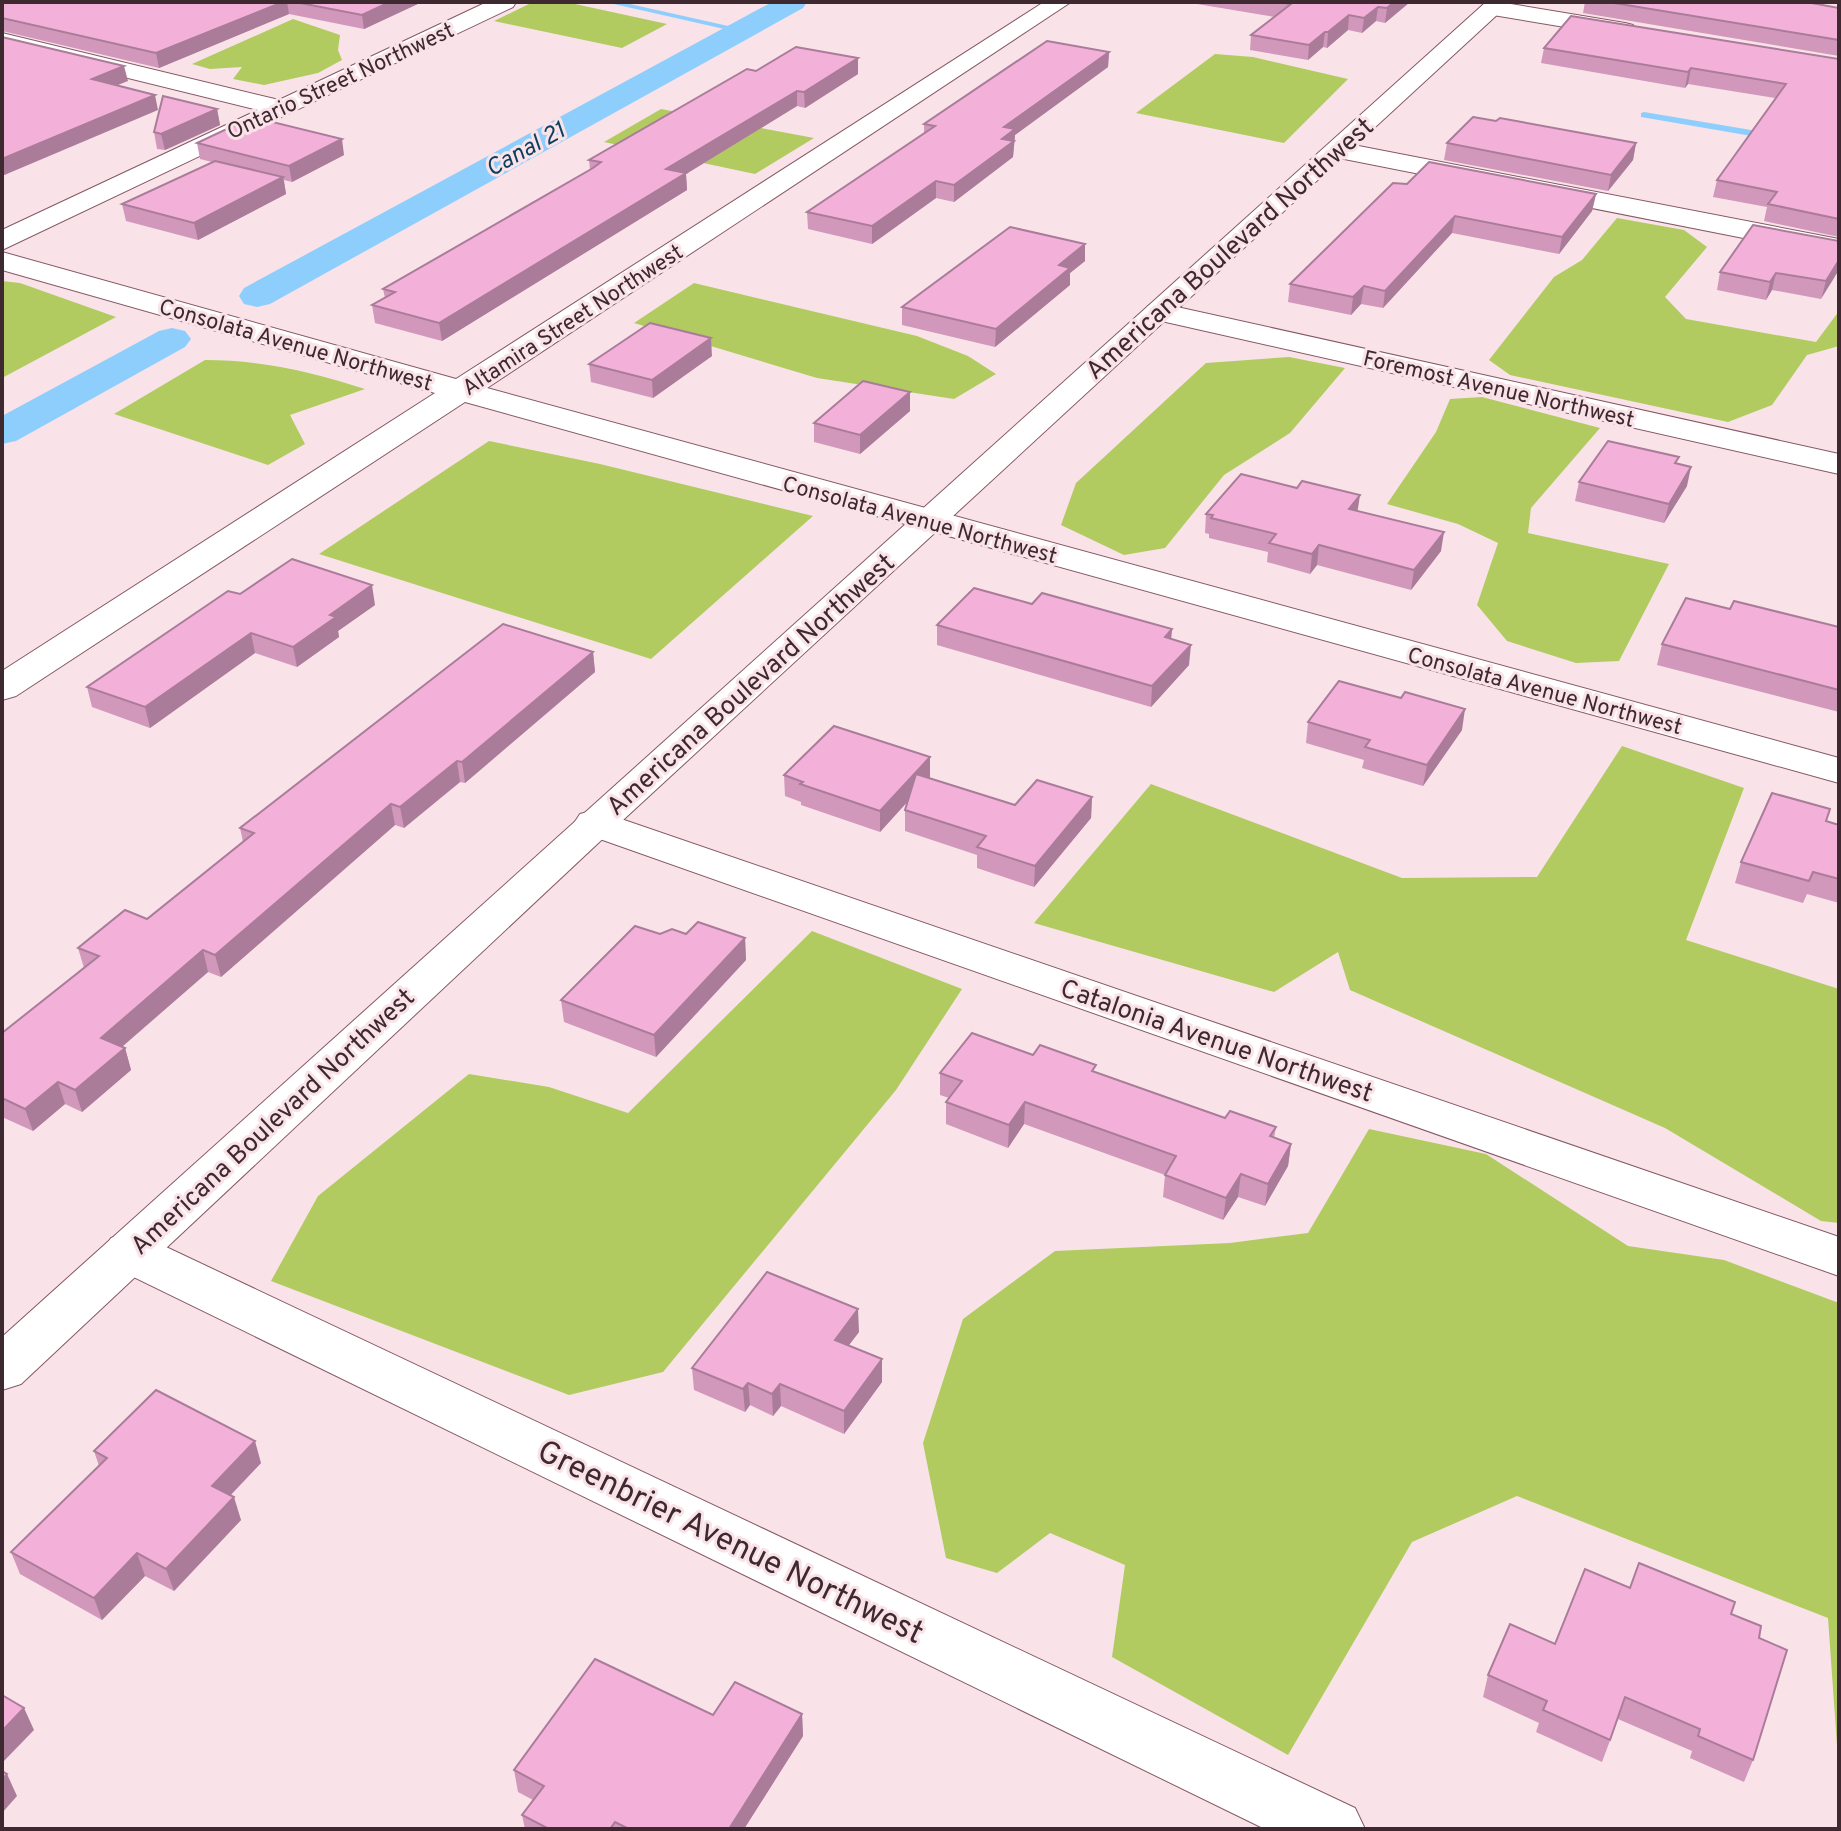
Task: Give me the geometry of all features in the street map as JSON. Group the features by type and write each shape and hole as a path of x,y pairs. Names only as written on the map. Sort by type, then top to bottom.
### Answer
{"street":[{"name":"Ontario Street Northwest","path":"2,241 505,2"},
{"name":"Altamira Street Northwest","path":"2,688 1060,2"},
{"path":"1497,5 1655,35"},
{"name":"Americana Boulevard Northwest","path":"2,1369 595,823 1497,5"},
{"path":"2,40 281,108"},
{"path":"1338,150 1839,248"},
{"name":"Consolata Avenue Northwest","path":"2,261 929,522 1839,771"},
{"name":"Foremost Avenue Northwest","path":"1159,312 1839,464"},
{"name":"Catalonia Avenue Northwest","path":"595,823 1839,1257"},
{"name":"Greenbrier Avenue Northwest","path":"129,1252 1332,1829"}],"green space":[{"path":"533,2 566,2 667,24 622,48 494,21"},
{"path":"293,19 340,35 338,50 342,60 318,73 264,85 233,79 242,67 210,69 192,64"},
{"path":"1215,54 1253,57 1348,79 1284,143 1136,113"},
{"path":"661,109 814,138 755,174 604,142"},
{"path":"1617,218 1684,230 1707,247 1665,297 1686,319 1816,342 1839,311 1839,346 1807,355 1772,405 1728,422 1510,375 1489,360 1554,277 1582,260"},
{"path":"2,281 20,283 116,317 2,378"},
{"path":"694,283 917,336 968,356 996,374 954,399 817,378 634,323"},
{"path":"1289,357 1345,368 1290,433 1224,475 1165,548 1124,555 1061,525 1076,483 1206,363"},
{"path":"205,360 286,368 365,389 290,415 305,444 268,465 114,414"},
{"path":"1482,397 1600,428 1531,508 1528,533 1669,564 1619,661 1576,663 1507,641 1477,605 1498,543 1458,524 1387,504 1436,432 1450,399"},
{"path":"489,441 600,464 813,516 651,659 319,554"},
{"path":"1622,746 1744,788 1686,940 1839,989 1839,1223 1821,1221 1665,1128 1350,990 1338,952 1274,992 1034,923 1151,784 1402,878 1537,877"},
{"path":"812,931 962,989 896,1090 663,1372 569,1395 271,1281 318,1196 469,1074 549,1087 628,1113"},
{"path":"1369,1129 1486,1154 1628,1246 1724,1260 1839,1303 1839,1774 1828,1618 1517,1496 1412,1542 1288,1755 1112,1657 1125,1565 1050,1533 997,1573 946,1558 923,1443 963,1319 1055,1251 1230,1243 1308,1233"}],"building":[{"path":"2,2 283,2 156,53 2,18"},
{"path":"295,2 390,2 362,15"},
{"path":"1276,2 1394,2 1387,8 1378,7 1364,18 1349,15 1309,45 1251,35 1291,4"},
{"path":"1608,2 1806,2 1839,8 1839,40"},
{"path":"1571,16 1839,59 1839,219 1768,204 1777,192 1717,180 1786,84 1691,68 1688,72 1544,48"},
{"path":"2,37 124,66 92,79 155,95 2,159"},
{"path":"1047,41 1109,52 1004,127 1015,129 1002,139 1014,141 954,185 936,181 872,226 807,212 935,126 924,124"},
{"path":"796,47 858,58 804,92 797,91 666,169 686,173 439,323 372,305 395,292 383,289 601,162 589,160 747,69 756,71"},
{"path":"163,96 217,109 161,134 154,132"},
{"path":"252,117 342,139 289,166 197,143"},
{"path":"1473,117 1496,121 1500,118 1636,143 1611,175 1447,143"},
{"path":"215,161 283,177 194,223 122,204"},
{"path":"1429,162 1596,194 1562,237 1455,216 1385,291 1364,286 1353,297 1290,284 1393,183 1407,184"},
{"path":"1753,225 1839,241 1839,260 1826,281 1776,273 1770,282 1720,272"},
{"path":"1010,227 1085,244 1059,265 1070,268 996,329 902,307"},
{"path":"650,323 711,338 652,380 589,364"},
{"path":"863,381 910,392 860,435 814,423"},
{"path":"1608,441 1679,457 1675,463 1691,467 1669,504 1579,482"},
{"path":"1241,474 1297,488 1302,481 1360,495 1349,509 1444,532 1414,570 1319,545 1312,554 1269,543 1276,534 1211,518 1213,515 1206,514"},
{"path":"292,559 372,585 330,615 336,617 293,647 251,633 145,707 87,687 228,591 240,594"},
{"path":"974,588 1032,604 1042,593 1172,629 1165,637 1191,645 1152,686 937,625"},
{"path":"1686,598 1730,609 1734,601 1839,627 1839,690 1662,644"},
{"path":"503,624 593,652 462,762 457,761 400,807 391,804 215,955 203,950 101,1038 125,1048 75,1090 58,1082 25,1109 2,1098 2,1033 99,956 78,948 125,910 147,919 254,833 240,828"},
{"path":"1339,681 1401,698 1405,692 1465,709 1427,765 1365,747 1370,740 1308,722"},
{"path":"834,726 930,757 880,811 800,784 803,782 784,775"},
{"path":"916,774 1015,805 1037,780 1092,797 1035,866 977,847 986,836 905,810"},
{"path":"1772,793 1830,809 1826,821 1839,825 1839,879 1813,872 1809,881 1741,862"},
{"path":"698,922 745,938 654,1035 561,1000 635,926 660,934 672,929 686,934"},
{"path":"972,1033 1033,1055 1040,1045 1096,1065 1092,1071 1225,1118 1230,1111 1276,1127 1270,1136 1291,1144 1268,1184 1241,1174 1226,1198 1165,1175 1176,1156 1025,1102 1009,1125 946,1102 962,1081 940,1073"},
{"path":"767,1272 858,1309 835,1340 882,1359 844,1411 780,1384 772,1394 748,1383 743,1389 692,1368"},
{"path":"156,1390 255,1441 212,1486 234,1497 166,1569 137,1553 94,1598 11,1552 107,1458 94,1451"},
{"path":"1639,1563 1735,1602 1731,1614 1761,1626 1759,1638 1787,1650 1753,1760 1698,1736 1700,1729 1625,1697 1610,1740 1543,1710 1547,1701 1488,1675 1510,1624 1555,1644 1585,1569 1630,1588"},
{"path":"595,1659 713,1715 735,1682 802,1714 729,1829 629,1829 615,1822 610,1829 549,1829 522,1815 544,1786 514,1770"},
{"path":"2,1695 24,1708 2,1731"}],"waterway":[{"path":"609,2 742,30"},
{"name":"Canal 21","path":"257,296 793,2"},
{"path":"1644,115 1769,136"},
{"name":"Canal 21","path":"2,432 172,339"}]}
